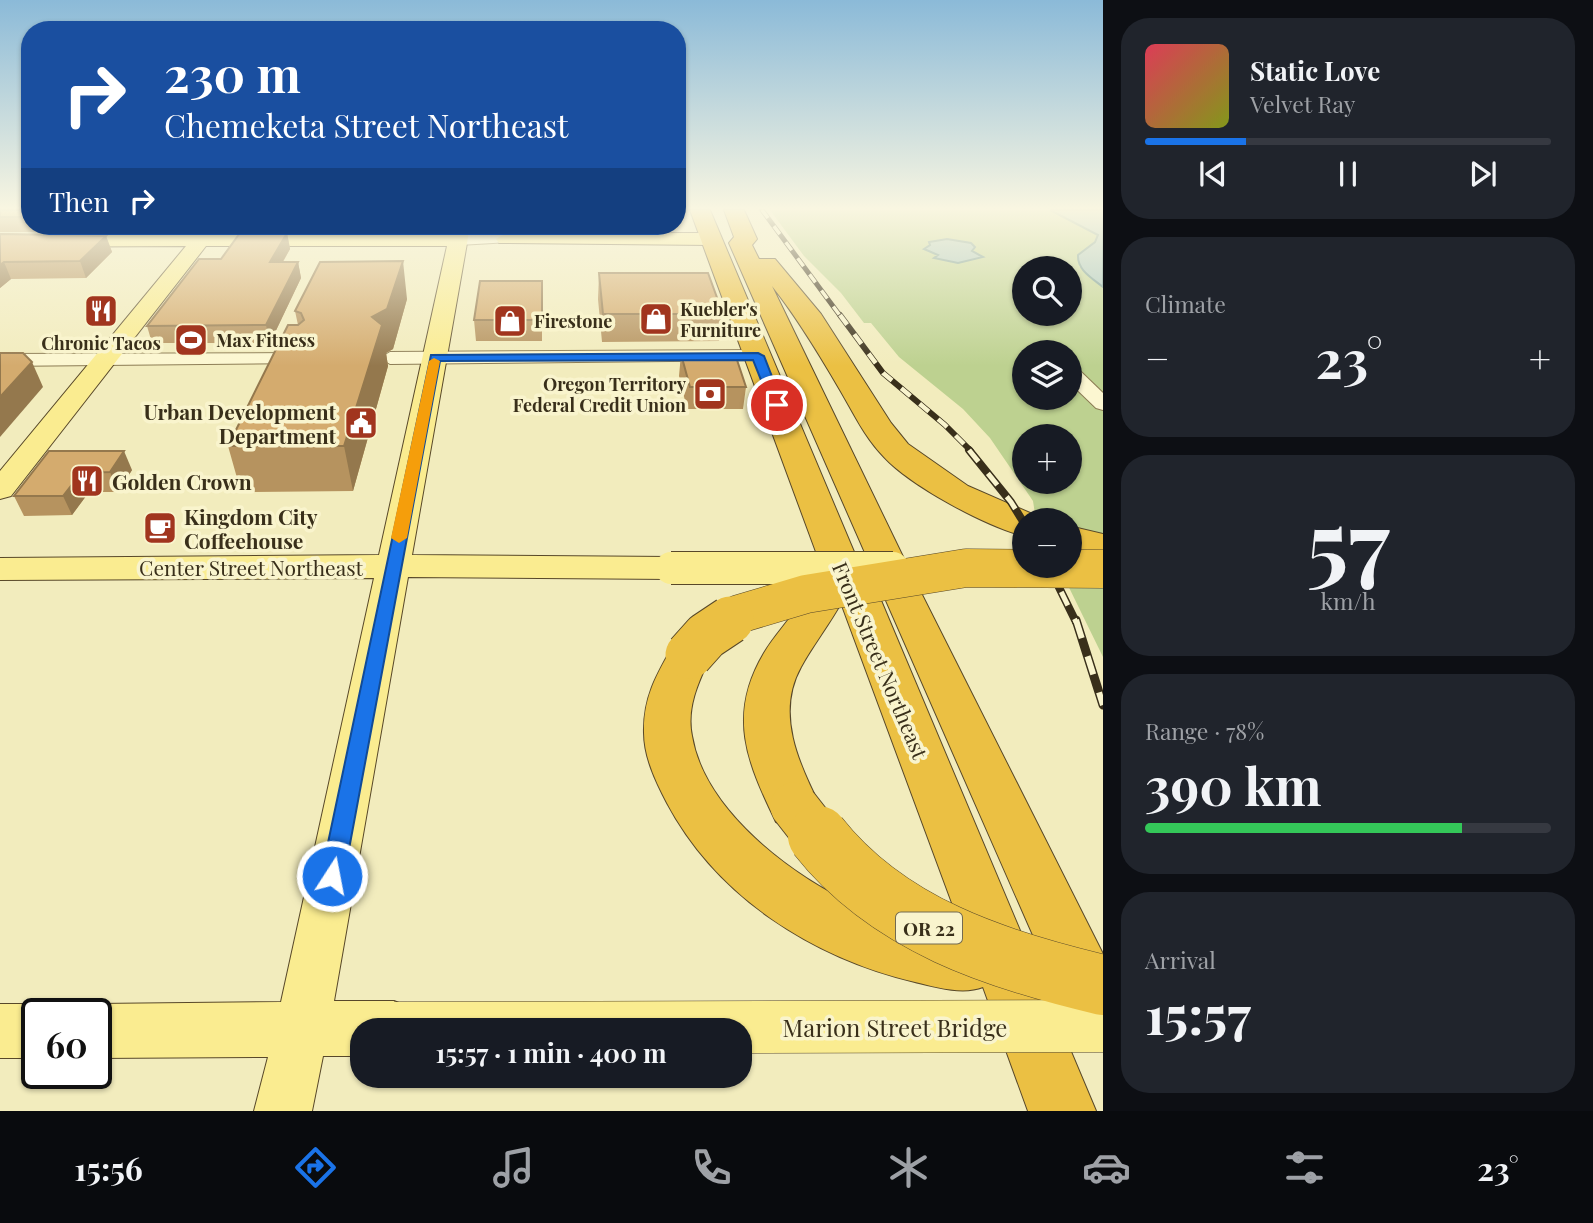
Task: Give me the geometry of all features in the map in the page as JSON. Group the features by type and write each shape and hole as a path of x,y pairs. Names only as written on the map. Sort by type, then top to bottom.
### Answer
{"highway":[{"name":"Front Street Northeast","path":"720,262 838,559 857,591 1062,1111"},
{"name":"Front Street Northeast","path":"749,262 1103,1024"},
{"path":"767,262 812,320 878,428 896,451 956,493 1012,519"},
{"path":"1082,541 1103,546"},
{"name":"OR 22","path":"838,559 818,608 775,673 766,705 768,743 774,764 794,806 831,854 881,898 909,918 989,955 1103,985"},
{"path":"1003,962 948,959 919,954 860,936 797,904 738,858 704,819 681,779 673,760 666,723 669,700 674,682 689,655 706,636 725,622 779,600 966,568 1103,569"}],"main road":[{"path":"0,490 183,262"},
{"path":"283,1111 302,1028 410,484 411,358 449,262"},
{"name":"Center Street Northeast","path":"0,569 396,556 671,568 966,568"},
{"name":"Marion Street Bridge","path":"112,1031 1103,1024"},
{"path":"0,1031 21,1031"}],"street":[{"path":"411,358 758,356"},
{"path":"0,360 300,359"},
{"path":"1082,384 1103,404"}],"green space":[{"path":"810,262 1012,262 1012,326 1082,326 1082,269 1103,287 1103,657 1064,578 1082,578 1082,508 1034,508 1028,494 1082,494 1082,424 1012,424 1012,470 990,438 963,409 899,357 871,323 864,323 841,293"}],"water":[{"path":"1082,262 1103,262 1103,287 1086,273"}],"building":[{"path":"197,262 298,262 266,325 147,326"},
{"path":"320,262 403,262 387,309 372,317 382,325 344,446 228,446 288,325 298,325 304,320 301,313 295,311"},
{"path":"599,273 708,273 723,314 603,314"},
{"path":"480,281 542,281 542,320 474,320"},
{"path":"0,353 23,353 32,362 0,397"},
{"path":"681,354 735,354 746,387 690,387"},
{"path":"49,451 124,451 110,472 81,473 63,496 14,496"}],"railway":[{"path":"800,262 841,317"},
{"path":"840,315 883,373 945,425 971,451"},
{"path":"969,450 1015,508"},
{"path":"1054,578 1076,622"},
{"path":"1076,620 1103,705"}],"slow traffic":[{"path":"399,538 434,361"}],"place":[{"name":"Chronic Tacos","path":"101,311"},
{"name":"Kuebler's Furniture","path":"656,319"},
{"name":"Firestone","path":"510,321"},
{"name":"Max Fitness","path":"191,340"},
{"name":"Oregon Territory Federal Credit Union","path":"710,394"},
{"name":"Urban Development Department","path":"361,423"},
{"name":"Golden Crown","path":"87,481"},
{"name":"Kingdom City Coffeehouse","path":"160,528"}],"route":[{"path":"332,876 435,358 758,356 777,405"}]}
